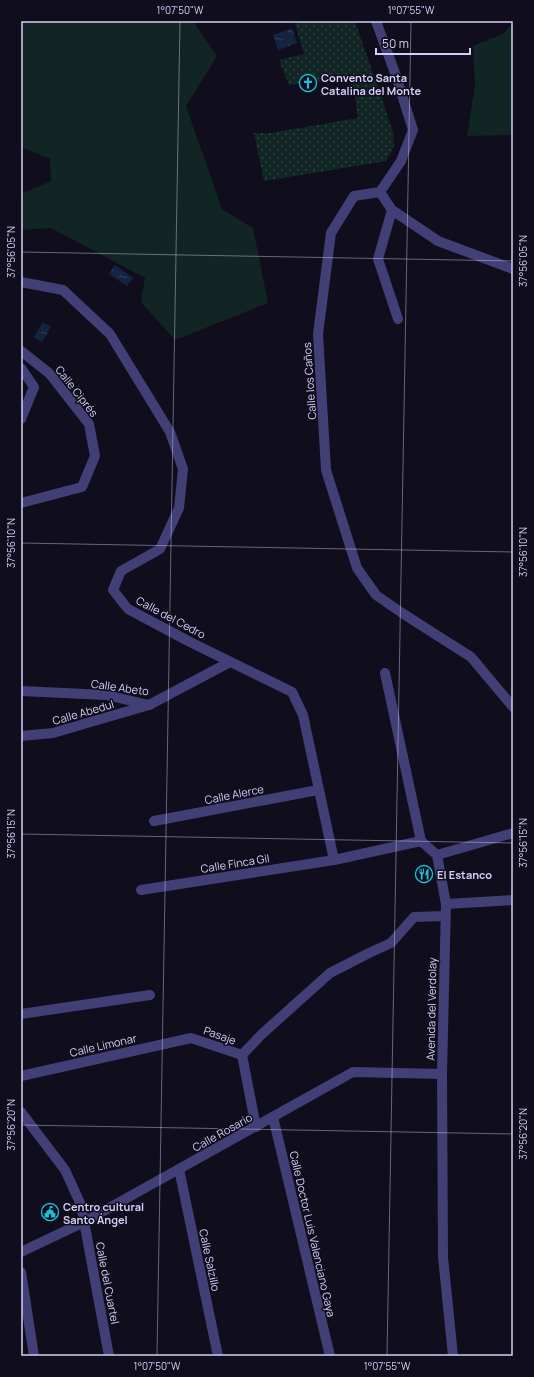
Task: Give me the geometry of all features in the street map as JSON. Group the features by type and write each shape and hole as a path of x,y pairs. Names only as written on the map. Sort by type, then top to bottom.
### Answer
{"street":[{"path":"376,21 396,76 412,130 401,161 380,192 392,210 438,241 513,269"},
{"name":"Calle los Caños","path":"380,192 354,196 331,233 318,334 326,470 357,568 376,595 471,657 513,707"},
{"path":"392,210 378,258 398,319"},
{"name":"Calle del Cedro","path":"21,282 63,290 110,334 170,432 183,469 179,508 160,549 121,571 113,590 128,609 230,662 292,692 303,715 334,860"},
{"name":"Calle Ciprés","path":"21,351 49,373 89,424 95,456 82,487 21,503"},
{"path":"21,368 34,387 21,419"},
{"name":"Calle Abeto","path":"21,691 106,695 150,705 230,662"},
{"path":"385,673 421,841 437,855 513,833"},
{"name":"Calle Abedul","path":"21,736 53,733 150,705"},
{"name":"Calle Alerce","path":"154,821 318,790"},
{"path":"334,860 421,841"},
{"name":"Avenida del Verdolay","path":"437,855 446,904 442,1074 443,1257 453,1356"},
{"name":"Calle Finca Gil","path":"141,890 334,860"},
{"path":"446,904 513,900"},
{"path":"256,1127 242,1055 262,1034 330,973 391,943 414,917 445,916"},
{"path":"21,1014 150,996"},
{"name":"Pasaje","path":"191,1038 242,1055"},
{"name":"Calle Limonar","path":"21,1076 191,1038"},
{"name":"Calle Rosario","path":"21,1252 84,1222 353,1072 442,1074"},
{"name":"Calle del Cuartel","path":"21,1112 65,1170 81,1205 109,1356"},
{"name":"Calle Doctor Luis Valenciano Gaya","path":"273,1117 330,1356"},
{"name":"Calle Salzillo","path":"179,1169 218,1356"},
{"path":"21,1272 34,1356"}],"green space":[{"path":"21,21 193,21 217,56 186,106 222,209 253,228 268,303 175,340 141,302 145,278 51,228 21,230 21,194 51,181 50,159 21,147"},
{"path":"306,21 355,21 393,132 394,146 386,161 264,181 254,133 270,133 358,118 352,78 289,85 279,60 304,54 295,24"},
{"path":"513,23 513,137 512,135 467,136 475,85 473,46 503,34"}],"water":[{"path":"292,28 297,43 278,50 273,35"},
{"path":"115,265 133,278 127,286 109,274"},
{"path":"43,322 51,327 42,342 34,337"}],"place":[{"name":"Convento Santa Catalina del Monte","path":"308,83"},
{"name":"El Estanco","path":"424,874"},
{"name":"Centro cultural Santo Ángel","path":"50,1212"}]}
